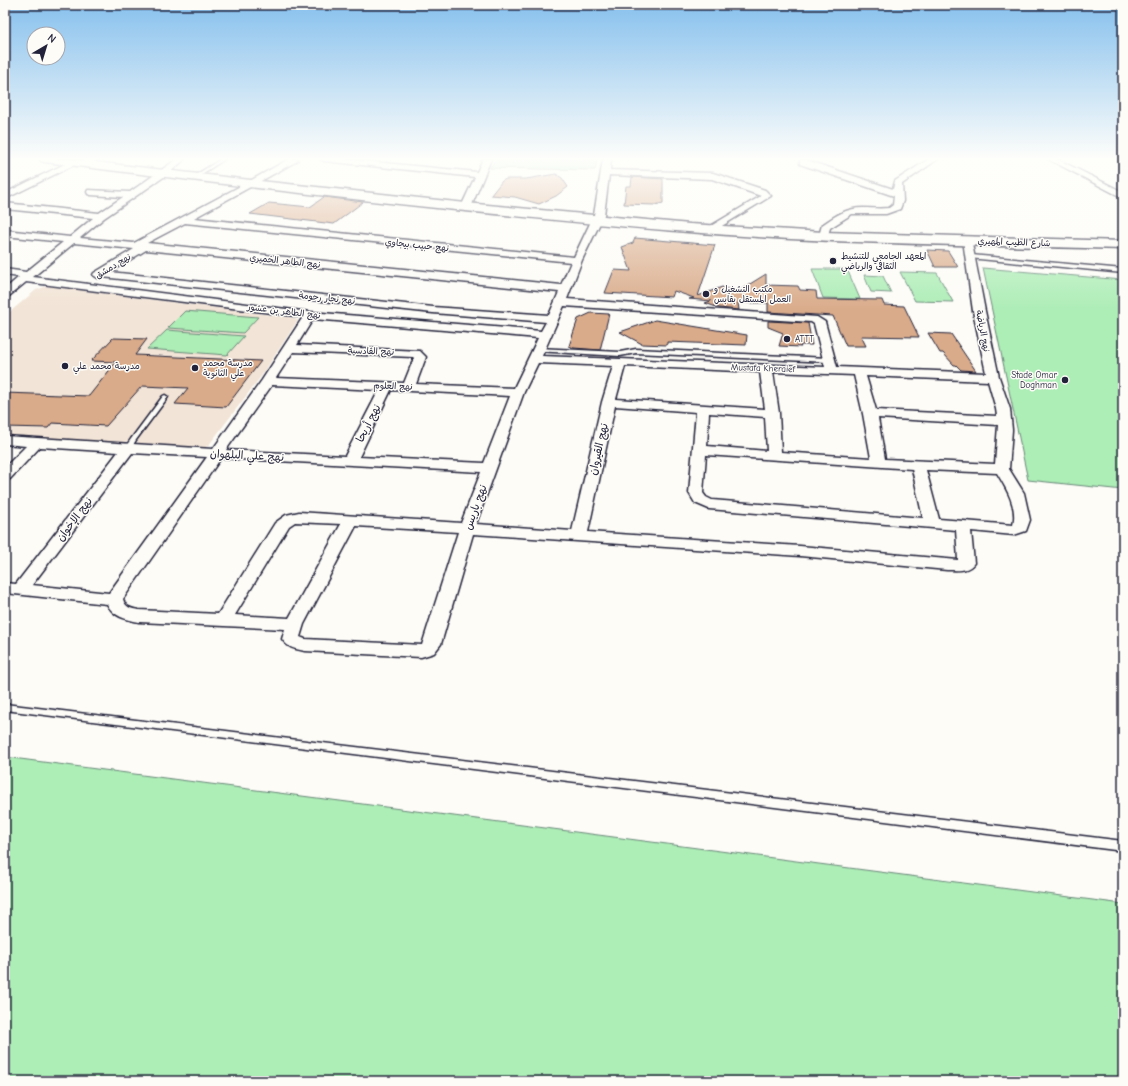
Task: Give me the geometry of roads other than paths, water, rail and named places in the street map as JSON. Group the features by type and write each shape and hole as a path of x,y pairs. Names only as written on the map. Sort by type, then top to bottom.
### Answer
{"street":[{"path":"40,210 101,216"},
{"path":"6,293 110,210"},
{"name":"نهج دمشق","path":"79,286 101,274 142,246 204,210"},
{"name":"شارع الطيب المهيري","path":"490,210 598,222 824,236 1123,245"},
{"name":"نهج باريس","path":"295,624 291,639 296,643 341,647 421,651 428,650 432,644 467,528 488,468 518,392 553,319 564,289 577,260 598,222 600,210"},
{"name":"نهج باريس","path":"598,222 609,216 610,210"},
{"path":"712,229 744,210"},
{"path":"824,236 825,227 850,212 891,210"},
{"name":"نهج حبيب بيجاوي","path":"185,220 577,260"},
{"name":"نهج الطاهر الخميري","path":"5,233 564,289"},
{"name":"نهج الرياضة","path":"968,240 979,311 993,377 1003,409 1004,451 1002,469"},
{"name":"نهج الطاهر بن عشور","path":"5,272 79,286 310,315 545,335"},
{"name":"نهج نجار رحومة","path":"101,274 434,310 553,319"},
{"path":"560,302 813,319 819,322 831,366"},
{"path":"114,599 268,381 310,315"},
{"name":"نهج القادسية","path":"289,348 416,354 420,357 409,386"},
{"name":"Mustafa Kheraief","path":"536,355 620,363 766,368 831,366 859,372 993,377"},
{"name":"نهج القيروان","path":"579,536 609,402 620,363"},
{"path":"766,368 772,413 774,455"},
{"path":"859,372 870,414 879,464"},
{"name":"نهج العلوم","path":"268,381 409,386 518,392"},
{"name":"نهج أريحا","path":"350,460 387,386"},
{"path":"609,402 772,413"},
{"path":"700,450 879,464 1002,469 1017,494 1022,520 1020,528 1014,530 709,504 700,500 696,493 703,408"},
{"path":"870,414 953,417 1004,421"},
{"name":"نهج علي البلهوان","path":"5,440 128,449 488,468"},
{"path":"5,476 37,442"},
{"name":"نهج الإخوان","path":"12,589 128,449"},
{"path":"918,466 932,522"},
{"path":"223,621 283,523 291,518 299,517 351,520 792,550 947,565 964,565 966,563 962,525"},
{"path":"114,599 119,610 126,614 162,618 295,624 351,520"},
{"path":"12,589 114,599"}],"lane":[{"path":"971,257 1123,271"},
{"path":"536,355 620,354 636,351 831,366"},
{"path":"128,449 165,397"},
{"path":"5,707 1123,846"}],"place":[{"name":"المعهد الجامعي للتنشيط الثقافي والرياضي","path":"833,261"},
{"name":"مكتب التشغيل و العمل المستقل بقابس","path":"706,294"},
{"name":"ATTT","path":"787,339"},
{"name":"مدرسة محمد علي","path":"65,366"},
{"name":"مدرسة محمد علي الثانوية","path":"195,368"},
{"name":"Stade Omar Doghman","path":"1065,380"}]}
